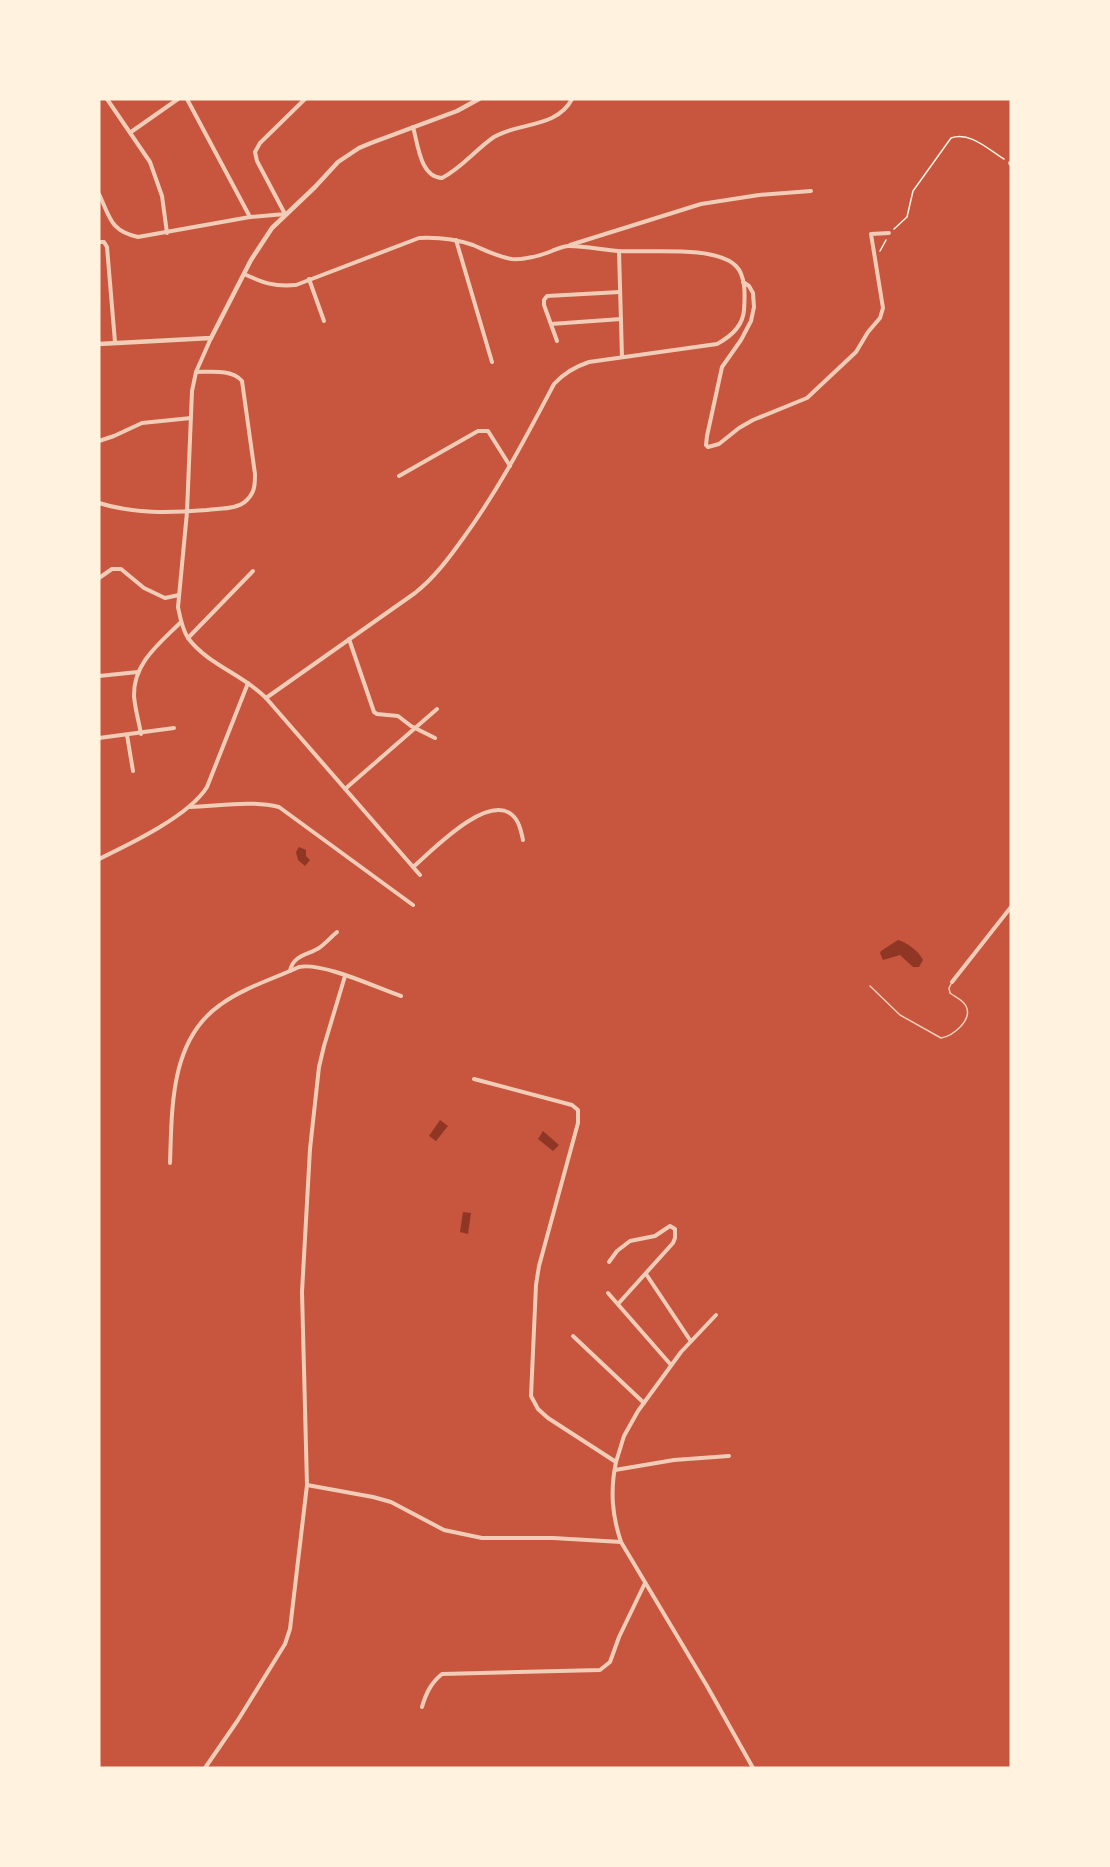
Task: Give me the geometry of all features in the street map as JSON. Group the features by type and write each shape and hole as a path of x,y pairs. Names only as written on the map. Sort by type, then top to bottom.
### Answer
{"street":[{"path":"107,99 150,162 159,185 168,233"},
{"path":"131,132 178,99"},
{"path":"187,99 250,218"},
{"path":"292,99 297,105"},
{"path":"285,214 255,152 260,143 305,99"},
{"path":"420,875 266,698 248,683 223,668 188,638 178,607 187,512 192,391 196,372 211,338 244,274 261,242 285,214 347,155 479,99"},
{"path":"413,127 425,169 433,176 442,178 492,139 505,132 552,118 565,109 572,99"},
{"path":"244,274 266,284 296,285 419,238 436,237 456,240 512,259 529,258 701,204 742,197 811,191"},
{"path":"99,194 117,229 124,234 138,237 285,214"},
{"path":"743,282 752,289 753,293 752,321 722,367 707,436 706,445 708,447 719,444 753,420 807,398 856,352 883,312 884,303 879,291 871,234 889,233"},
{"path":"456,240 492,362"},
{"path":"99,242 104,242 107,247 115,342"},
{"path":"266,698 415,593 438,573 477,520 541,412 554,384 561,376 574,367 589,362 717,344 727,339 740,324 744,312 743,282 735,265 712,255 695,252 619,251 567,246"},
{"path":"619,251 622,357"},
{"path":"309,279 324,321"},
{"path":"557,341 544,305 547,296 620,292"},
{"path":"551,324 621,319"},
{"path":"99,344 211,338"},
{"path":"99,503 126,509 166,513 187,512 240,505 252,494 255,485 242,381 238,375 230,373 196,372"},
{"path":"99,441 142,423 191,418"},
{"path":"399,476 478,431 484,430 491,435 495,445 510,466"},
{"path":"99,578 112,569 121,569 144,588 165,598 179,595"},
{"path":"188,638 253,571"},
{"path":"141,734 134,697 138,672 153,650 181,622"},
{"path":"349,639 374,712 398,716 414,728 435,738"},
{"path":"99,676 138,672"},
{"path":"99,859 136,841 190,807 200,797 207,788 248,683"},
{"path":"345,789 437,709"},
{"path":"99,738 174,728"},
{"path":"127,735 133,771"},
{"path":"190,807 253,803 279,807 413,905"},
{"path":"413,867 450,835 476,816 488,812 497,810 510,813 517,821 523,840"},
{"path":"952,982 1011,907"},
{"path":"289,972 297,959 320,948 337,932"},
{"path":"170,1163 174,1087 190,1039 200,1023 219,1005 235,995 300,967 313,966 401,996"},
{"path":"206,1768 285,1644 290,1629 307,1485 302,1292 310,1149 324,1046 345,976"},
{"path":"474,1079 572,1105 578,1110 578,1123 538,1266 531,1396 538,1409 549,1418 616,1462"},
{"path":"609,1262 617,1251 630,1241 655,1236 670,1226 675,1229 673,1243 618,1304"},
{"path":"646,1274 690,1340"},
{"path":"608,1293 672,1365"},
{"path":"716,1315 690,1340 644,1403 624,1436 616,1462 612,1506 621,1542 753,1768"},
{"path":"573,1336 644,1403"},
{"path":"615,1470 684,1459 729,1456"},
{"path":"307,1485 391,1502 444,1530 482,1538 553,1538 621,1542"},
{"path":"422,1707 426,1692 434,1680 442,1674 600,1670 606,1667 646,1583"}],"lane":[{"path":"870,986 900,1015 941,1038 951,1035 966,1017 966,1006 950,993 949,988 952,982"}],"path":[{"path":"876,266 881,248 889,233 906,217 913,191 951,138 962,136 973,139 1010,163"}],"shaded area":[{"path":"299,847 306,850 306,856 310,860 305,866 298,860 296,852"},
{"path":"898,940 919,953 923,960 919,967 913,967 900,955 883,960 881,951"},
{"path":"440,1120 448,1126 436,1141 429,1136"},
{"path":"543,1131 559,1145 553,1151 538,1139"},
{"path":"463,1212 471,1213 468,1234 460,1232"}]}
